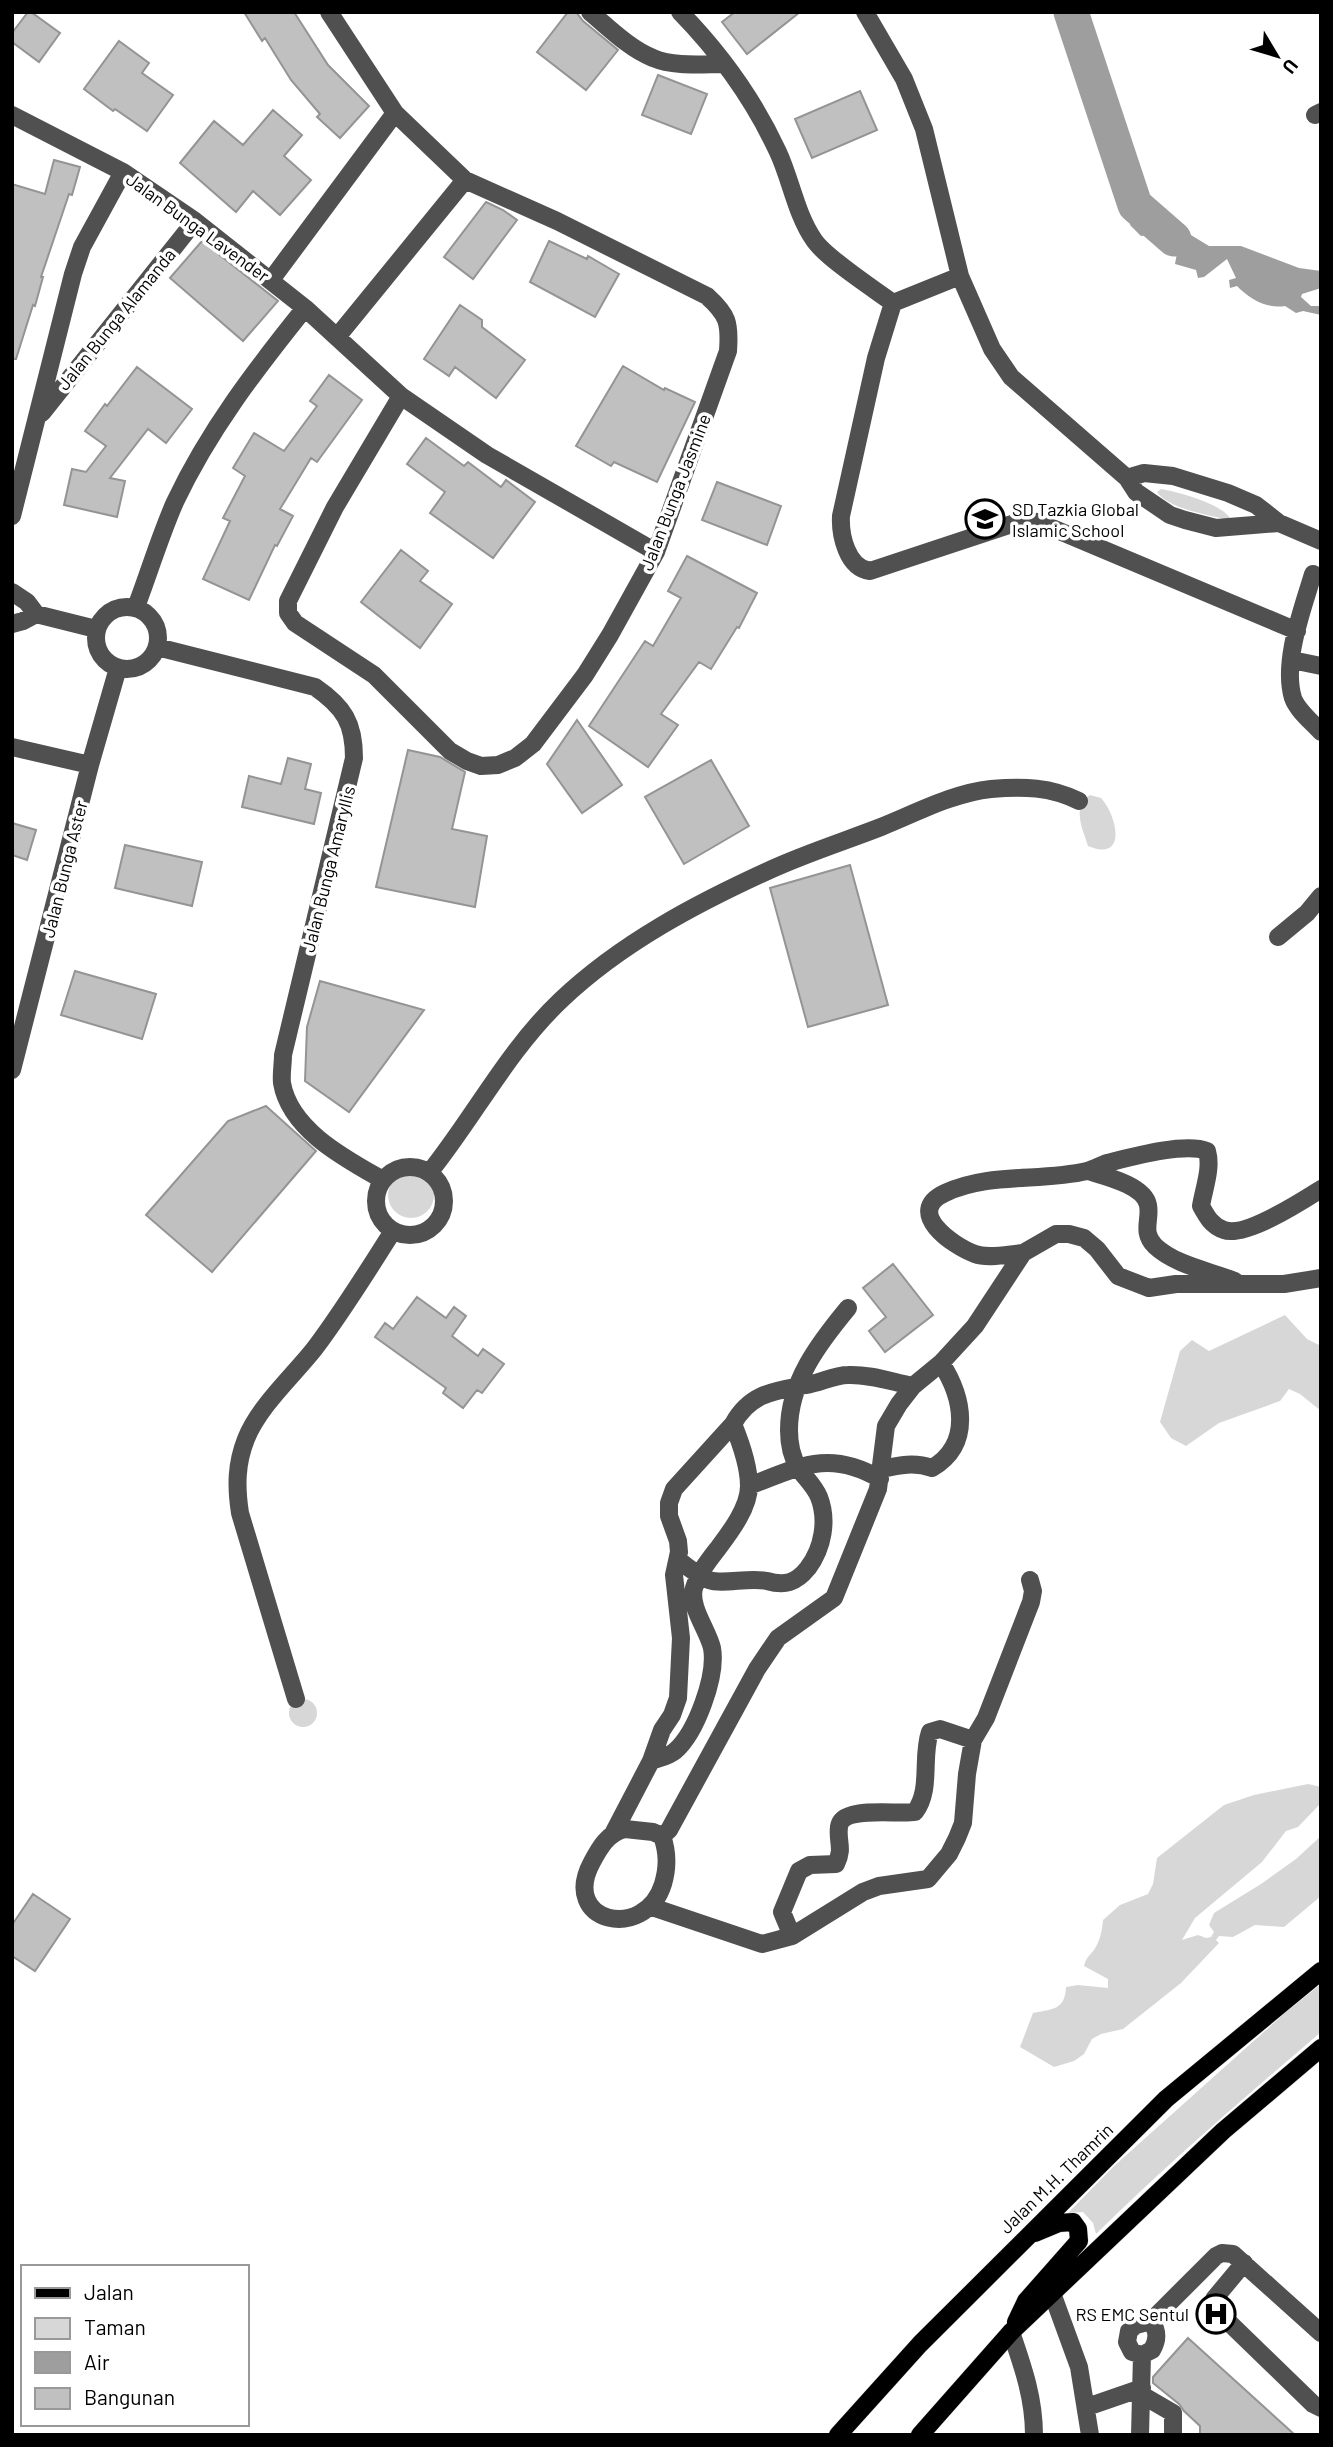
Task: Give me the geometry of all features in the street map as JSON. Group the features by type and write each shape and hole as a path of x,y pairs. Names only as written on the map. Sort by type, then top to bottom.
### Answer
{"main road":[{"name":"Jalan M.H. Thamrin","path":"838,2435 920,2344 1166,2099 1321,1971"},
{"path":"920,2435 1011,2332 1223,2131 1321,2048"},
{"path":"1005,2257 1034,2234 1059,2223 1073,2222 1079,2229 1079,2241 1026,2301 1011,2332"}],"street":[{"path":"328,12 395,113 465,180 337,337"},
{"path":"590,12 626,41 653,58 687,63 725,64"},
{"path":"680,12 725,64 747,96 777,151 803,219 815,242 893,303"},
{"path":"864,12 904,79 924,129 960,276 992,349 1011,377 1127,478 1136,492 1170,515 1216,528 1279,523"},
{"path":"271,280 395,113"},
{"name":"Jalan Bunga Lavender","path":"12,115 123,172 195,221 271,280 401,396 487,455 656,552"},
{"name":"Jalan Bunga Alamanda","path":"12,516 72,274 94,224 123,172"},
{"name":"Jalan Bunga Jasmine","path":"401,396 335,507 288,601 288,613 295,623 374,675 450,751 481,766 498,765 515,758 533,744 569,698 610,635 656,552 728,351 730,328 720,307 707,296 557,221 465,180"},
{"name":"Jalan Bunga Alamanda","path":"38,418 195,221"},
{"path":"893,303 960,276"},
{"path":"893,303 876,358 841,516 841,537 861,570 870,571 1021,521 1038,522 1297,631"},
{"path":"136,607 175,503 213,432 255,370 305,308"},
{"path":"1127,478 1144,473 1173,476 1228,493 1255,505 1279,523 1308,538 1321,541"},
{"path":"1314,574 1297,631 1290,679 1293,701 1321,732"},
{"path":"12,592 27,602 36,614 96,629"},
{"path":"136,607 152,618 158,637 157,647 153,656 137,668 118,668 101,657 95,638 96,629 108,612 116,608 136,607"},
{"path":"12,624 36,614"},
{"name":"Jalan Bunga Amaryllis","path":"157,647 315,687 333,699 347,718 354,737 354,758 283,1055 282,1083 293,1110 306,1126 352,1163 383,1181"},
{"path":"1292,660 1321,666"},
{"name":"Jalan Bunga Aster","path":"12,1070 90,765 118,668"},
{"path":"12,747 90,765"},
{"path":"429,1173 531,1034 559,1002 594,970 689,911 774,868 967,794 989,789 1044,788 1079,801"},
{"path":"1278,937 1307,913 1321,897"},
{"path":"1023,1253 977,1255 962,1248 932,1226 929,1212 934,1201 944,1193 981,1182 1088,1171 1105,1164 1199,1147 1207,1151 1210,1163 1201,1206 1213,1225 1226,1231 1242,1230 1321,1189"},
{"path":"399,1169 419,1169 429,1173 441,1187 441,1215 429,1229 420,1233 402,1234 393,1231 385,1225 376,1208 376,1198 383,1181 399,1169"},
{"path":"1088,1171 1131,1186 1143,1196 1148,1205 1147,1234 1155,1246 1187,1264 1247,1285"},
{"path":"296,1699 240,1513 236,1486 238,1468 247,1437 258,1419 335,1321 393,1231"},
{"path":"662,1836 669,1830 757,1668 778,1638 834,1598 871,1512 881,1474 886,1426 899,1404 975,1326 1023,1253 1056,1234 1084,1238 1097,1249 1118,1276 1149,1288 1176,1284 1284,1284 1321,1278"},
{"path":"1176,1284 1185,1275 1187,1264"},
{"path":"678,1560 710,1581 747,1579 784,1585 804,1573 820,1548 823,1517 819,1498 810,1480 798,1466 791,1449 789,1430 807,1363 848,1308"},
{"path":"749,1486 798,1466 822,1462 844,1464 881,1474 909,1465 932,1468 949,1456 956,1446 959,1417 957,1393 941,1363"},
{"path":"662,1836 668,1862 661,1891 652,1907 627,1918 614,1920 601,1917 592,1909 585,1890 586,1874 599,1850 614,1832 651,1761 662,1730 672,1715 678,1698 681,1638 674,1575 678,1560 678,1541 669,1516 669,1503 674,1489 733,1424 739,1413 757,1398 791,1386 846,1374 913,1387"},
{"path":"651,1761 667,1756 677,1749 698,1717 711,1680 712,1648 695,1604 693,1589 705,1564 735,1524 744,1506 749,1486 740,1442 733,1424"},
{"path":"652,1907 762,1944 792,1936 863,1892 879,1886 928,1879 950,1854 962,1824 967,1774 974,1740 986,1718 1031,1602 1033,1591 1030,1580"},
{"path":"792,1936 782,1912 799,1871 810,1866 836,1864 841,1855 839,1826 842,1819 862,1812 915,1812 922,1802 926,1745 930,1732 940,1730 974,1740"},
{"path":"614,1832 625,1829 653,1832 662,1836"},
{"path":"1151,2321 1155,2327 1156,2342 1152,2350 1142,2355 1132,2352 1127,2342 1129,2331 1136,2325 1151,2321 1216,2256 1228,2252 1244,2263 1321,2333"},
{"path":"1244,2263 1214,2299 1213,2307 1321,2408"},
{"path":"1052,2293 1079,2367 1090,2435"},
{"path":"1011,2332 1028,2381 1034,2412 1034,2435"},
{"path":"1140,2435 1142,2355"},
{"path":"1087,2407 1142,2391"},
{"path":"1142,2391 1173,2413 1173,2435"}],"green space":[{"path":"1161,489 1210,504 1227,514 1231,520 1191,511 1171,503 1157,492"},
{"path":"1090,795 1101,798 1111,815 1116,835 1109,848 1101,850 1088,846 1081,826 1080,812 1081,805"},
{"path":"411,1172 420,1173 427,1179 433,1186 433,1204 427,1211 420,1217 411,1218 402,1217 395,1211 389,1204 388,1195 389,1186 395,1179 402,1173"},
{"path":"1285,1315 1307,1339 1321,1346 1321,1411 1300,1394 1289,1389 1280,1401 1219,1423 1186,1446 1171,1438 1160,1422 1180,1351 1192,1340 1209,1351"},
{"path":"303,1699 313,1703 317,1713 313,1723 303,1727 293,1723 289,1713 293,1703"},
{"path":"1308,1784 1321,1787 1321,1803 1298,1827 1286,1831 1262,1862 1195,1918 1182,1940 1198,1935 1211,1937 1214,1932 1209,1925 1214,1913 1296,1859 1321,1836 1321,1896 1284,1927 1255,1925 1233,1937 1219,1936 1216,1940 1219,1943 1181,1983 1123,2029 1092,2039 1084,2054 1074,2061 1054,2067 1020,2047 1033,2013 1057,2007 1063,2000 1066,1987 1078,1985 1108,1988 1108,1979 1084,1966 1085,1963 1098,1943 1103,1920 1120,1905 1148,1894 1153,1884 1157,1858 1224,1805 1254,1795"},
{"path":"1321,1984 1321,2032 1179,2156 1096,2234 1093,2223 1083,2212 1068,2213 1113,2167"}],"water":[{"path":"1156,201 1181,229 1209,246 1241,246 1299,268 1321,271 1321,288 1302,294 1301,297 1311,306 1321,306 1321,315 1303,311 1296,313 1285,306 1265,304 1253,299 1237,286 1230,288 1229,280 1236,278 1227,259 1204,277 1198,278 1196,270 1175,264 1177,253 1158,245 1147,235 1141,236 1130,225 1138,208"}],"building":[{"path":"28,12 60,33 39,62 12,42 12,33"},
{"path":"244,12 294,12 328,65 369,106 340,138 317,117 320,114 291,80 265,38 262,41"},
{"path":"568,12 576,12 618,50 586,90 537,52"},
{"path":"735,12 800,12 747,54 722,22"},
{"path":"119,41 149,63 142,73 173,95 147,131 115,109 113,111 84,89"},
{"path":"658,75 707,94 691,134 642,115"},
{"path":"860,91 877,130 812,158 795,119"},
{"path":"273,110 302,135 284,156 311,180 280,215 253,191 236,212 180,163 214,121 243,145"},
{"path":"54,160 80,167 41,277 35,306 33,305 16,359 12,359 12,184 45,194"},
{"path":"486,202 517,220 473,279 444,257"},
{"path":"202,241 278,301 243,341 170,278"},
{"path":"549,241 587,259 588,256 619,274 595,317 530,282"},
{"path":"460,305 482,320 482,327 525,360 496,398 455,367 449,376 424,359"},
{"path":"623,366 664,390 665,388 695,402 657,482 614,462 611,466 576,446"},
{"path":"137,367 192,409 166,443 148,429 110,478 125,481 117,517 64,505 72,469 86,472 106,446 85,431"},
{"path":"329,375 362,400 317,462 311,458 280,509 293,516 277,546 275,545 249,600 203,579 230,521 223,518 245,476 233,468 254,433 284,451 317,406 310,401"},
{"path":"426,438 464,466 468,462 501,487 506,480 535,502 493,558 430,513 445,492 407,464"},
{"path":"717,482 781,506 767,545 702,520"},
{"path":"401,550 428,571 420,581 452,604 420,648 361,602"},
{"path":"687,556 757,593 739,628 737,627 711,669 699,662 661,714 678,725 648,767 589,726 645,641 653,646 681,598 668,591"},
{"path":"577,720 622,785 582,813 547,764"},
{"path":"408,750 440,757 465,772 452,829 487,836 475,907 376,887"},
{"path":"288,758 311,764 305,789 321,793 314,824 242,807 249,776 281,784"},
{"path":"711,760 749,826 684,864 645,797"},
{"path":"12,823 36,830 27,860 12,855"},
{"path":"125,845 202,862 192,906 115,888"},
{"path":"850,865 888,1005 808,1027 770,888"},
{"path":"75,971 156,994 142,1039 61,1015"},
{"path":"320,981 424,1010 349,1112 305,1081 307,1027"},
{"path":"266,1106 316,1151 212,1272 146,1215 228,1121"},
{"path":"893,1264 933,1315 885,1352 869,1331 886,1317 863,1288"},
{"path":"417,1297 446,1318 454,1307 466,1316 452,1336 478,1356 483,1349 504,1364 482,1393 477,1390 463,1408 443,1393 446,1388 375,1337 385,1323 393,1329"},
{"path":"33,1894 70,1919 35,1971 12,1956 12,1925"},
{"path":"1188,2338 1295,2435 1200,2435 1200,2426 1153,2383 1153,2377"}],"waterway":[{"path":"1071,12 1135,205 1174,239"}],"place":[{"name":"SD Tazkia Global Islamic School","path":"985,519"},
{"name":"RS EMC Sentul","path":"1216,2314"}]}
